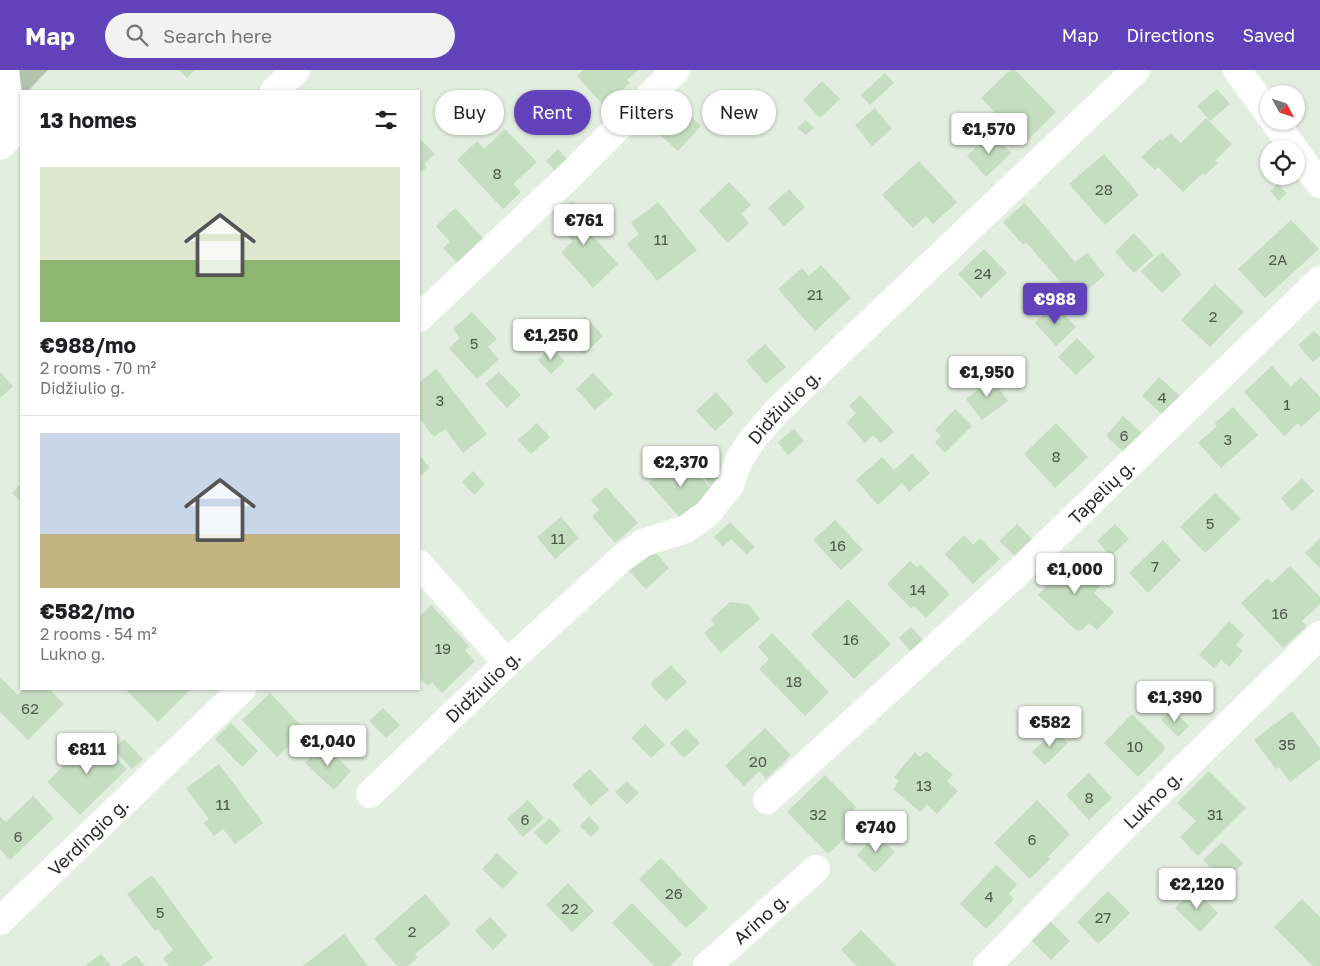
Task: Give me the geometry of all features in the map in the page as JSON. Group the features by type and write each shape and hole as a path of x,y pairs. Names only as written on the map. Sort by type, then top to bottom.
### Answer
{"street":[{"path":"5,70 11,141"},
{"path":"275,90 296,70"},
{"path":"420,317 566,179 676,70"},
{"name":"Didžiulio g.","path":"370,794 621,559 643,543 686,529 708,513 730,485 739,460 752,440 776,412 1136,70"},
{"path":"1237,70 1260,102"},
{"path":"1305,164 1320,184"},
{"name":"Tapelių g.","path":"767,800 1013,577 1320,280"},
{"path":"420,565 507,664"},
{"name":"Lukno g.","path":"987,966 1121,830 1320,635"},
{"name":"Verdingio g.","path":"0,921 241,690"},
{"name":"Arino g.","path":"707,966 816,869"}],"green space":[{"path":"0,70 48,70 29,90 20,90 20,98"}],"building":[{"path":"179,70 195,70 187,78"},
{"path":"583,70 638,70 627,80 630,83 623,90 601,90 601,103 577,76"},
{"path":"1010,70 1015,70 1056,112 1025,143 981,98"},
{"path":"885,73 894,83 870,105 861,95"},
{"path":"822,81 840,99 820,118 803,100"},
{"path":"1217,89 1230,104 1210,121 1197,106"},
{"path":"875,108 892,129 872,146 855,125"},
{"path":"692,118 701,126 678,151 660,135 692,135"},
{"path":"1206,118 1232,144 1215,161 1218,163 1205,175 1203,173 1183,192 1158,167 1155,170 1141,157 1160,139 1162,141 1171,133 1181,143"},
{"path":"806,120 814,128 806,135 798,128"},
{"path":"504,130 537,162 513,184 521,192 503,209 457,160 477,141 484,149 499,135 504,135"},
{"path":"991,133 1011,153 986,177 967,156"},
{"path":"420,139 435,154 424,164 427,167 420,173"},
{"path":"558,149 567,159 555,171 546,161"},
{"path":"1104,154 1139,195 1105,225 1069,184"},
{"path":"919,161 957,202 933,224 926,216 913,228 882,195"},
{"path":"729,182 751,205 741,214 749,223 728,243 699,211"},
{"path":"1279,185 1287,193 1279,201 1270,191"},
{"path":"789,189 805,207 784,226 768,208"},
{"path":"572,201 594,225 588,231 618,264 593,288 561,252 573,241 553,219"},
{"path":"658,202 697,250 657,281 627,244 639,234 631,223"},
{"path":"1025,203 1075,262 1087,253 1105,275 1076,300 1026,242 1023,245 1003,222"},
{"path":"455,208 484,239 458,264 443,248 450,242 436,226"},
{"path":"1291,220 1319,249 1265,298 1238,269"},
{"path":"1134,233 1154,255 1134,273 1115,252"},
{"path":"984,249 1007,273 981,298 958,274"},
{"path":"1162,252 1182,274 1162,293 1141,271"},
{"path":"821,265 851,298 815,331 778,289 802,268 809,276"},
{"path":"1215,284 1244,312 1210,347 1181,320"},
{"path":"1054,304 1076,327 1056,346 1035,323"},
{"path":"472,312 497,339 488,347 499,359 477,379 449,348 460,338 453,329"},
{"path":"585,316 603,336 584,354 565,334"},
{"path":"1314,331 1320,337 1320,356 1313,362 1298,345"},
{"path":"1077,338 1095,357 1076,375 1058,357"},
{"path":"765,344 786,367 766,384 746,361"},
{"path":"551,347 565,361 551,374 538,360"},
{"path":"1272,366 1291,387 1301,377 1320,397 1320,410 1301,427 1298,423 1284,436 1244,392"},
{"path":"436,369 487,434 463,453 445,429 434,437 420,419 420,382"},
{"path":"0,372 13,386 0,398"},
{"path":"499,372 521,395 507,408 485,384"},
{"path":"593,373 613,394 595,410 576,389"},
{"path":"988,374 1008,401 982,420 966,399 979,389 975,384"},
{"path":"1159,377 1182,398 1165,417 1142,396"},
{"path":"716,392 734,413 715,431 696,411"},
{"path":"860,395 894,432 881,443 873,435 865,443 847,423 856,413 849,406"},
{"path":"1233,407 1258,435 1221,468 1198,443 1217,426 1215,423"},
{"path":"955,409 972,426 945,453 935,442 941,436 935,430"},
{"path":"1123,416 1143,434 1126,454 1106,436"},
{"path":"537,423 550,437 531,454 518,440"},
{"path":"1056,423 1088,457 1055,488 1024,454"},
{"path":"794,429 804,441 788,455 778,442"},
{"path":"912,454 930,473 909,492 902,483 878,505 856,480 882,457 894,470"},
{"path":"420,456 430,468 420,476"},
{"path":"685,460 713,491 681,519 649,483 665,468"},
{"path":"714,470 722,482 712,489 704,477"},
{"path":"473,471 485,484 474,495 462,482"},
{"path":"1302,478 1314,491 1292,511 1281,498"},
{"path":"20,485 20,500 12,493"},
{"path":"606,487 638,523 615,543 592,516 599,510 591,500"},
{"path":"1215,493 1241,519 1205,553 1180,527"},
{"path":"561,517 579,538 555,559 537,537"},
{"path":"835,520 863,550 841,570 813,540"},
{"path":"730,522 755,547 747,555 731,539 723,547 714,537"},
{"path":"1017,524 1035,542 1018,559 999,541"},
{"path":"1115,524 1129,539 1111,556 1097,541"},
{"path":"964,535 973,545 980,538 1000,559 973,584 945,554"},
{"path":"1320,538 1320,568 1305,553"},
{"path":"1163,540 1181,560 1148,593 1129,573"},
{"path":"652,548 669,568 646,589 628,570"},
{"path":"1065,552 1101,585 1094,593 1114,612 1097,630 1089,623 1082,630 1076,630 1038,595 1056,576 1049,569"},
{"path":"910,561 917,567 920,564 950,594 926,618 914,606 911,608 887,584"},
{"path":"1290,566 1320,597 1320,604 1302,621 1307,626 1283,648 1241,603 1268,578 1272,583"},
{"path":"848,599 891,644 854,679 811,635"},
{"path":"730,602 748,604 760,619 721,653 704,633 714,624 711,619"},
{"path":"431,605 469,646 465,650 475,661 442,693 432,682 428,686 420,678 420,616"},
{"path":"1229,621 1244,635 1236,645 1243,651 1229,667 1221,660 1214,668 1199,655"},
{"path":"911,627 925,642 913,654 899,638"},
{"path":"772,633 829,692 805,716 759,669 769,659 758,647"},
{"path":"671,665 687,682 666,701 650,684"},
{"path":"0,677 18,695 23,690 50,690 64,704 28,740 0,712"},
{"path":"126,690 190,690 158,722"},
{"path":"270,693 305,730 277,757 242,720"},
{"path":"383,708 400,725 386,738 369,721"},
{"path":"1172,709 1189,726 1178,737 1161,720"},
{"path":"1292,711 1320,748 1320,759 1290,782 1279,767 1276,769 1254,740"},
{"path":"1132,714 1166,748 1138,777 1104,743"},
{"path":"231,723 258,751 242,767 215,739"},
{"path":"645,724 665,745 651,758 631,738"},
{"path":"686,728 700,743 684,758 670,743"},
{"path":"765,728 791,755 766,779 759,771 744,786 725,766"},
{"path":"1055,730 1068,743 1045,765 1032,752"},
{"path":"94,735 127,769 80,815 47,782"},
{"path":"124,739 143,759 132,769 113,749"},
{"path":"323,744 351,771 334,790 305,763"},
{"path":"926,751 953,775 947,781 958,791 937,814 927,805 920,812 893,789 899,781 894,777 915,752 920,757"},
{"path":"219,764 263,823 235,844 223,829 214,836 204,823 209,819 186,788"},
{"path":"590,769 609,790 591,806 572,785"},
{"path":"1209,771 1246,808 1198,856 1180,837 1196,821 1177,803"},
{"path":"1089,773 1112,798 1089,820 1066,795"},
{"path":"825,775 856,807 846,816 856,827 828,854 787,812"},
{"path":"627,781 639,793 627,804 615,792"},
{"path":"33,796 54,818 10,860 0,849 0,817 6,822"},
{"path":"528,800 544,818 523,837 507,819"},
{"path":"1037,800 1070,834 1048,857 1050,859 1030,879 994,843"},
{"path":"589,816 600,828 591,837 580,826"},
{"path":"550,818 561,831 546,845 534,832"},
{"path":"876,834 895,852 875,873 857,855"},
{"path":"1222,842 1243,863 1224,882 1203,860"},
{"path":"497,853 518,873 503,889 482,869"},
{"path":"661,858 708,908 686,928 639,879"},
{"path":"996,865 1017,884 1009,894 1014,899 986,929 960,904"},
{"path":"152,875 213,958 202,966 169,966 163,958 173,950 158,929 155,931 127,894"},
{"path":"568,883 594,911 572,932 546,905"},
{"path":"1194,889 1218,913 1200,932 1175,908"},
{"path":"1108,891 1130,913 1098,944 1077,922"},
{"path":"425,894 451,924 415,954 418,957 408,966 397,966 374,939"},
{"path":"1302,899 1320,917 1320,966 1313,966 1274,927"},
{"path":"632,903 682,954 670,966 654,966 612,923"},
{"path":"490,917 507,935 493,950 475,931"},
{"path":"1049,920 1070,941 1051,960 1030,939"},
{"path":"861,930 896,966 857,966 841,950"},
{"path":"344,934 368,966 303,966"},
{"path":"101,954 111,966 85,966"},
{"path":"136,955 145,966 121,966"}]}
